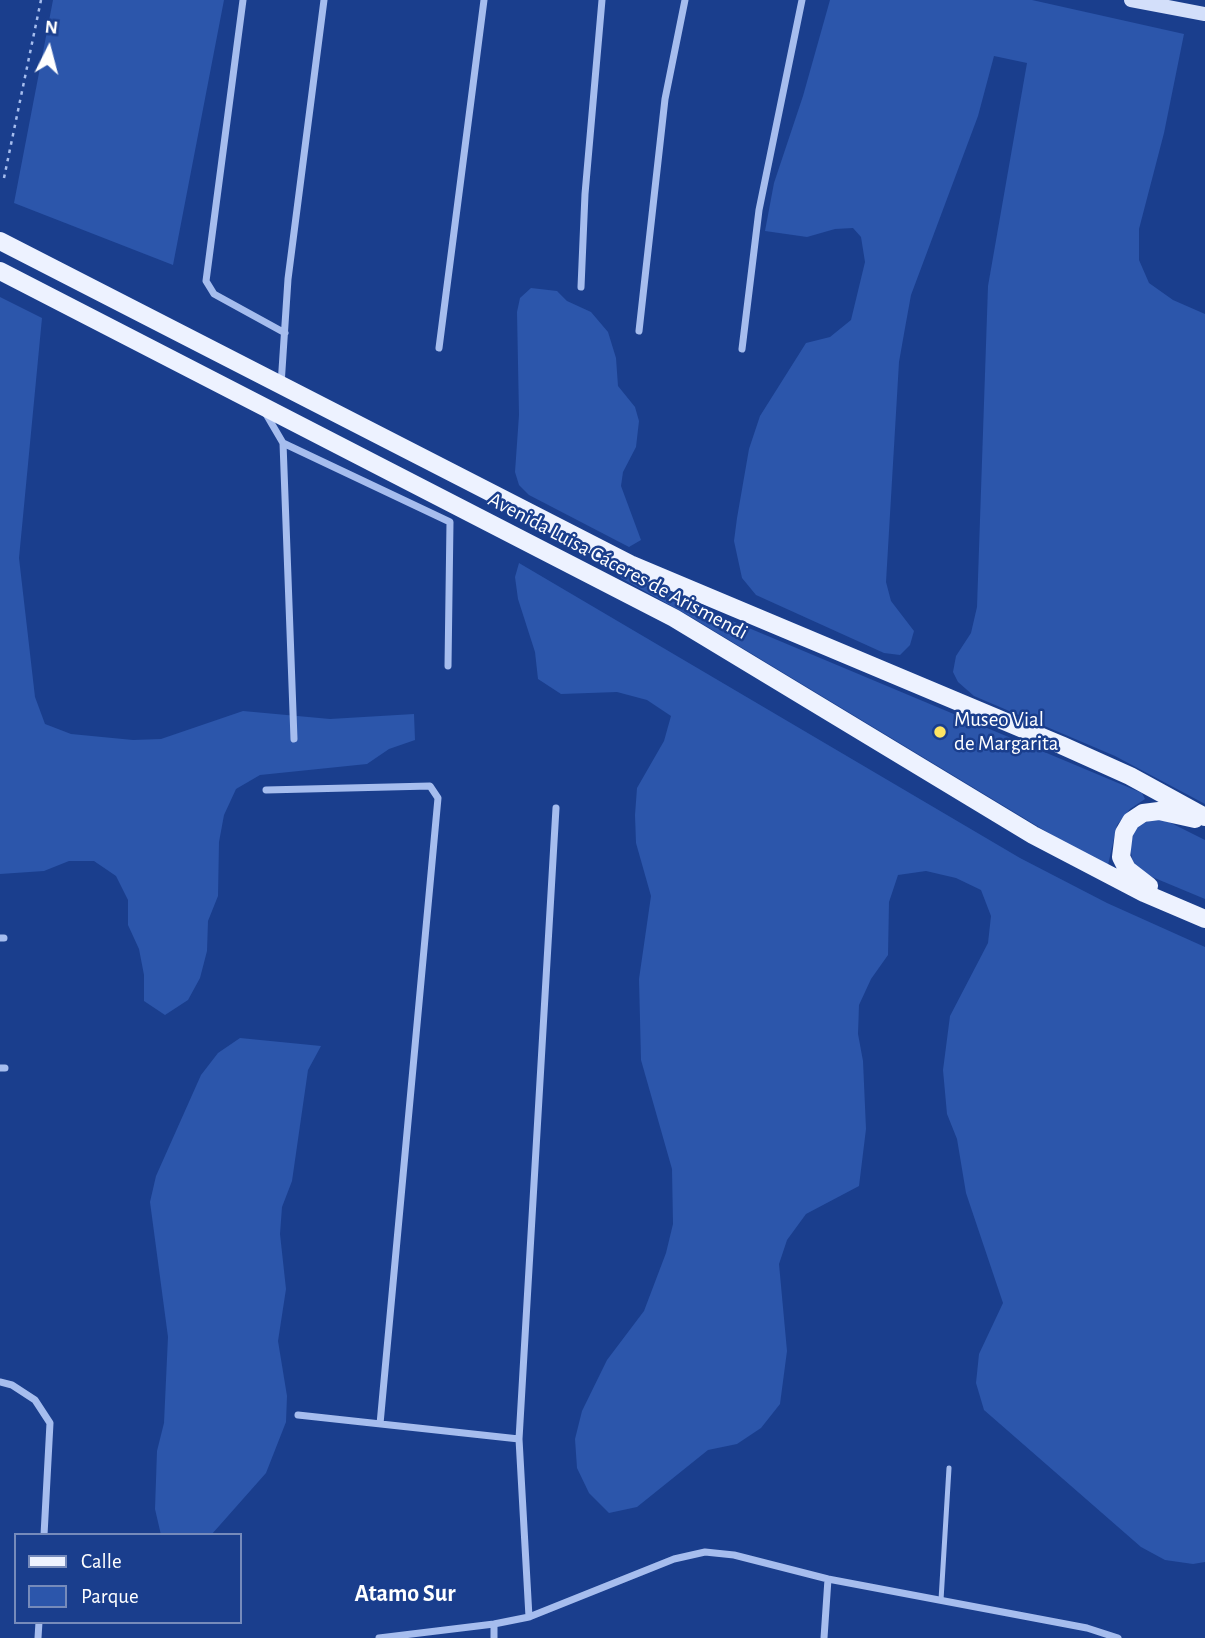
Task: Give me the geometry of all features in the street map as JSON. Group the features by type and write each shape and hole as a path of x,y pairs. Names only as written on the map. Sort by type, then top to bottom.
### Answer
{"main road":[{"name":"Avenida Luisa Cáceres de Arismendi","path":"0,241 630,564 1095,760 1205,817"},
{"name":"Avenida Luisa Cáceres de Arismendi","path":"0,271 663,612 1033,835 1144,893 1200,916"},
{"path":"1200,916 1138,880 1127,869 1121,857 1121,845 1131,821 1143,813 1176,813 1205,822"}],"street":[{"path":"243,0 206,281 214,294 285,333"},
{"path":"281,386 298,192 324,0"},
{"path":"439,348 484,0"},
{"path":"582,287 585,194 602,0"},
{"path":"639,331 665,99 685,0"},
{"path":"742,349 759,210 779,100 802,0"},
{"path":"1131,0 1205,14"},
{"path":"257,403 283,443 294,739"},
{"path":"283,443 450,522 448,666"},
{"path":"266,790 430,786 438,798 380,1424"},
{"path":"529,1616 519,1439 556,808"},
{"path":"0,1382 12,1385 35,1401 50,1423 44,1533"},
{"path":"298,1415 519,1439"},
{"path":"379,1638 494,1624 529,1616 674,1559 705,1552 734,1555 828,1579 1087,1629 1118,1638"},
{"path":"824,1638 828,1579"},
{"path":"494,1624 494,1638"}],"lane":[{"path":"942,1601 949,1468"}],"path":[{"path":"4,178 41,0"}],"green space":[{"path":"53,0 224,0 173,265 14,203"},
{"path":"830,0 1032,0 1184,34 1164,133 1139,229 1139,260 1149,283 1173,300 1205,314 1205,804 1115,756 974,696 958,682 953,672 956,656 971,633 977,607 988,286 1027,63 994,56 978,116 911,295 899,362 886,582 891,601 914,631 910,645 900,655 884,653 756,595 742,578 734,541 749,449 760,416 806,343 830,337 851,320 865,262 861,237 853,228 835,229 807,237 765,231 774,183 803,96"},
{"path":"531,288 557,291 567,301 591,312 608,332 616,358 618,386 635,407 639,421 636,447 623,472 621,486 641,540 629,547 529,495 519,485 515,472 519,415 517,312 520,298"},
{"path":"0,297 42,318 19,558 35,697 45,724 71,734 133,740 161,739 243,711 330,719 414,714 415,740 389,749 367,764 260,775 236,789 224,815 219,842 218,896 208,921 207,951 200,978 188,1000 165,1015 144,1001 144,975 139,949 128,925 128,900 116,876 94,861 69,861 44,871 0,874"},
{"path":"519,563 1020,858 1107,903 1205,947 1205,1562 1193,1564 1165,1560 1141,1547 984,1410 976,1383 979,1354 1003,1303 966,1193 957,1139 947,1114 943,1070 950,1016 988,943 991,916 981,890 956,878 926,871 898,875 889,902 888,955 871,979 859,1005 858,1034 863,1061 866,1129 859,1186 806,1214 787,1240 779,1264 787,1351 780,1404 761,1428 737,1444 708,1450 637,1507 609,1513 589,1493 577,1468 575,1439 582,1411 607,1360 644,1311 666,1253 673,1224 672,1169 641,1060 639,979 651,896 636,843 635,815 637,788 664,741 671,716 647,700 617,692 561,694 538,679 535,652 518,599 515,577"},
{"name":"Museo Vial de Margarita","path":"624,571 713,613 1142,793 1145,799 1130,809 1117,825 1108,865 1057,838 686,614 621,578"},
{"path":"1154,819 1167,821 1205,840 1205,899 1145,874 1133,863 1130,847 1134,832 1139,825"},
{"path":"240,1038 321,1046 308,1070 292,1181 282,1207 280,1234 286,1289 278,1341 287,1396 286,1422 266,1473 213,1533 161,1533 155,1509 157,1451 164,1423 168,1337 150,1202 156,1176 201,1075 218,1053"}],"place":[{"name":"Museo Vial de Margarita","path":"940,732"}],"district":[{"name":"Atamo Sur","path":"405,1594"}]}
